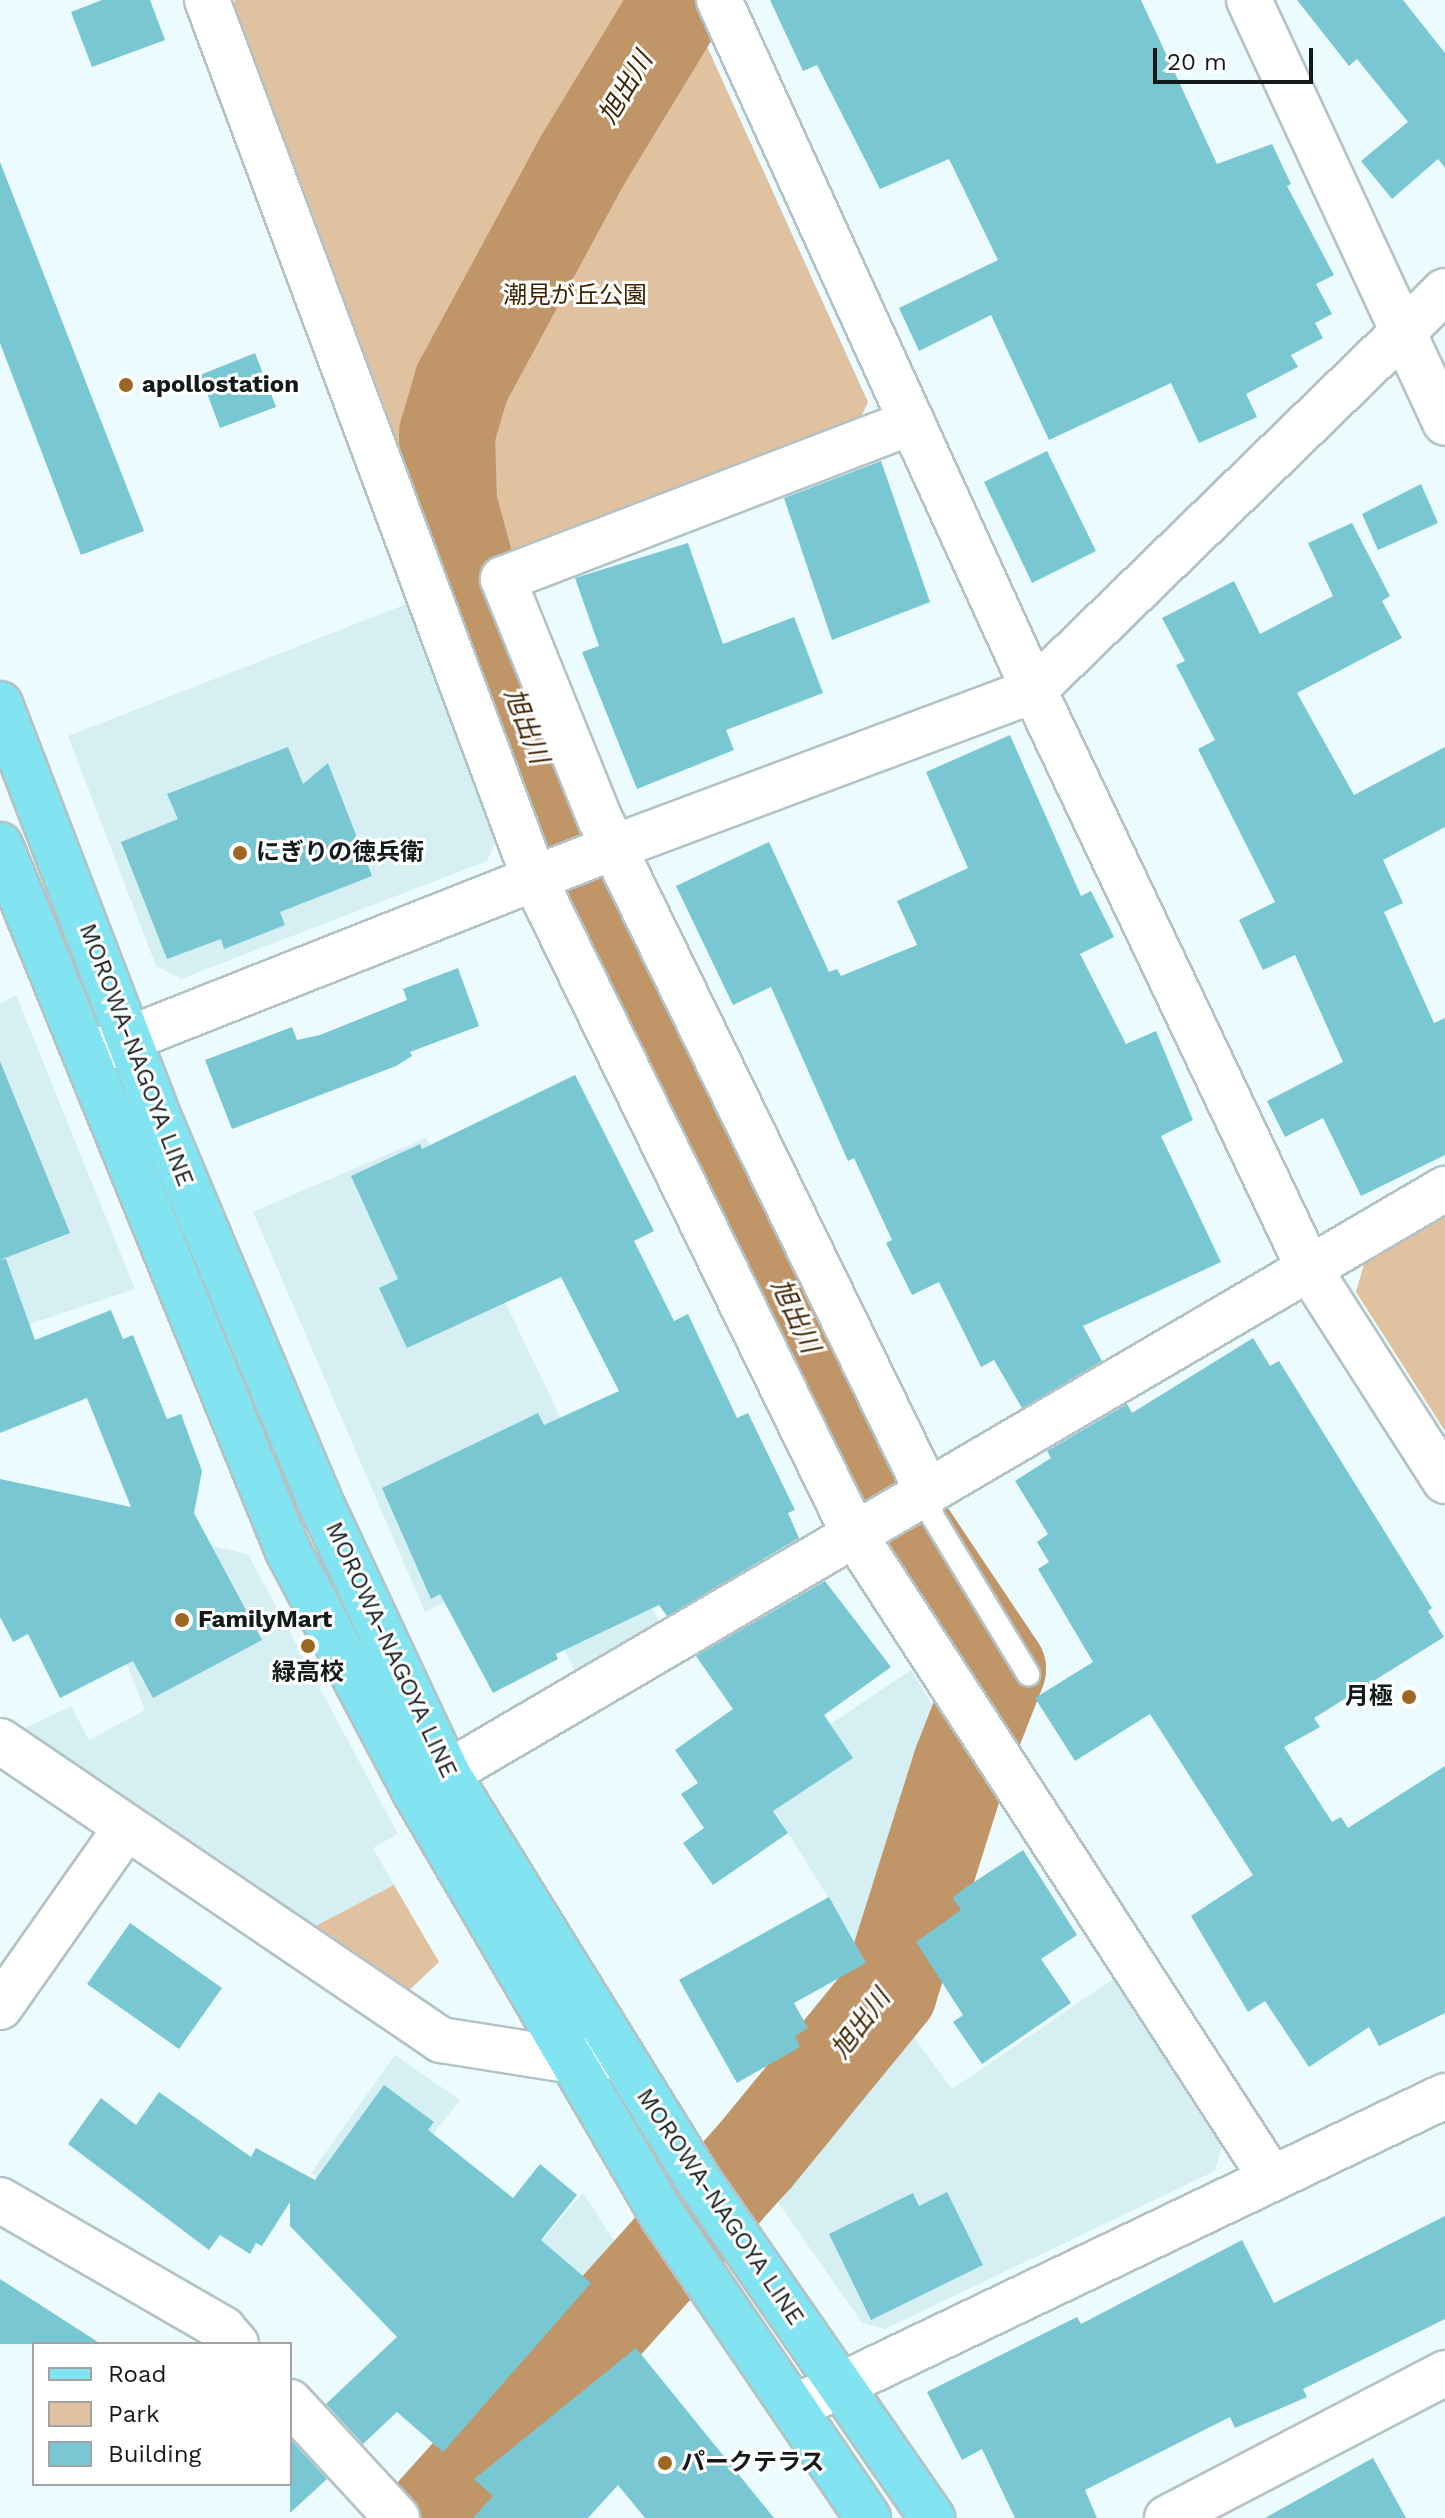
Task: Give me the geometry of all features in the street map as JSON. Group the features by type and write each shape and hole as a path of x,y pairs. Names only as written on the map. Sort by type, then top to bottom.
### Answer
{"main road":[{"name":"MOROWA-NAGOYA LINE","path":"0,704 129,1040 318,1497 431,1782 573,2061 665,2219 868,2518"},
{"name":"MOROWA-NAGOYA LINE","path":"0,845 83,1057 288,1551 431,1782 618,2055 699,2181 932,2518"}],"street":[{"path":"207,0 864,1528 962,1705 1270,2176"},
{"path":"1249,0 1445,423"},
{"path":"725,4 1034,690 1309,1269 1445,1481"},
{"path":"83,1057 578,862 1034,690 1445,291"},
{"path":"578,862 601,821 503,579 912,422"},
{"path":"578,862 919,1496"},
{"path":"431,1782 1445,1189"},
{"path":"0,1741 125,1829 441,2040 573,2061 618,2055"},
{"path":"0,2007 125,1829"},
{"path":"795,2407 1270,2176 1311,2164 1445,2096"},
{"path":"0,2200 223,2329 234,2342"},
{"path":"1167,2518 1445,2373"},
{"path":"292,2404 397,2518"}],"lane":[{"path":"919,1496 1028,1674"}],"shaded area":[{"path":"409,603 499,835 487,861 181,979 156,966 68,736"},
{"path":"16,995 135,1289 21,1327 0,1275 0,1004"},
{"path":"426,1138 659,1622 575,1672 524,1561 425,1612 253,1212"},
{"path":"67,1514 248,1554 398,1834 373,1848 394,1885 312,1930 24,1729 71,1706 89,1740 145,1710"},
{"path":"911,1670 950,1735 873,1970 753,1776"},
{"path":"1113,1979 1223,2142 1215,2171 885,2329 862,2323 766,2185 903,2022 952,2089"},
{"path":"395,2055 460,2100 371,2213 311,2173"},
{"path":"583,2193 623,2254 525,2364 476,2316"}],"green space":[{"name":"潮見が丘公園","path":"235,0 686,0 868,402 856,428 445,584 230,10"},
{"path":"1445,1216 1445,1431 1356,1292 1364,1264"},
{"path":"394,1885 439,1962 406,1993 310,1929"}],"building":[{"path":"102,0 150,0 165,40 92,67 71,12"},
{"path":"770,0 1141,0 1217,164 1272,144 1291,184 1287,186 1334,275 1316,284 1332,314 1315,323 1323,338 1291,355 1298,367 1246,394 1257,417 1199,443 1171,383 1049,440 991,315 919,351 899,308 998,260 949,159 880,189 817,65 803,71"},
{"path":"1297,0 1403,0 1445,53 1445,168 1438,159 1392,199 1361,161 1408,122 1357,59 1349,66"},
{"path":"0,162 144,531 81,555 0,343"},
{"path":"255,353 276,407 220,428 200,375"},
{"path":"1047,451 1096,551 1032,583 984,482"},
{"path":"881,461 930,602 832,640 784,498"},
{"path":"1421,484 1438,523 1378,550 1362,514"},
{"path":"1352,523 1390,596 1382,601 1402,638 1297,693 1354,795 1445,747 1445,827 1383,860 1403,903 1384,912 1434,1023 1445,1018 1445,1155 1361,1196 1323,1118 1285,1137 1267,1101 1343,1062 1295,955 1263,970 1239,920 1275,902 1198,749 1215,740 1176,665 1185,661 1162,618 1234,581 1260,634 1333,596 1308,543"},
{"path":"688,543 723,644 794,617 823,693 726,730 734,750 637,789 582,652 599,646 575,578"},
{"path":"1010,735 1081,896 1091,891 1114,937 1080,954 1126,1044 1156,1031 1193,1120 1161,1136 1221,1262 1083,1326 1102,1361 1022,1408 994,1360 981,1367 939,1282 912,1295 886,1243 892,1240 854,1158 848,1161 771,987 733,1005 676,886 769,842 829,972 837,969 841,976 917,945 897,901 968,868 926,772"},
{"path":"288,747 303,784 328,763 372,876 280,912 285,925 224,949 221,939 167,959 121,842 178,819 167,794"},
{"path":"458,968 479,1026 410,1052 412,1056 396,1066 232,1129 205,1060 292,1027 297,1040 320,1035 407,1000 403,989"},
{"path":"0,1061 70,1233 0,1260"},
{"path":"575,1075 654,1231 634,1241 674,1321 688,1314 737,1418 748,1413 795,1510 788,1513 799,1538 667,1616 659,1605 556,1654 558,1659 493,1693 440,1594 431,1599 382,1488 538,1413 544,1425 619,1391 561,1277 407,1348 379,1288 398,1279 351,1176 420,1144 422,1149"},
{"path":"6,1259 35,1340 111,1310 123,1339 133,1335 167,1419 181,1414 202,1471 194,1513 262,1640 153,1698 133,1661 60,1698 28,1634 13,1642 0,1617 0,1479 131,1507 87,1398 0,1433 0,1260"},
{"path":"1253,1338 1270,1366 1279,1361 1432,1608 1428,1611 1444,1637 1314,1718 1320,1727 1284,1747 1332,1822 1341,1817 1348,1828 1445,1766 1445,2013 1379,2046 1369,2027 1309,2067 1265,2001 1248,2012 1191,1916 1253,1875 1150,1714 1075,1761 1035,1698 1093,1662 1038,1569 1049,1562 1037,1542 1048,1534 1015,1481 1051,1458 1047,1451 1127,1404 1132,1413"},
{"path":"825,1581 891,1667 824,1715 853,1758 773,1811 788,1833 713,1885 683,1843 704,1828 681,1794 698,1783 675,1750 733,1709 696,1656"},
{"path":"1023,1850 1077,1935 1041,1959 1071,2003 982,2064 953,2022 963,2015 916,1942 961,1910 953,1898 962,1890"},
{"path":"829,1897 866,1963 794,2003 808,2028 795,2036 800,2047 737,2083 679,1980"},
{"path":"130,1923 222,1988 179,2049 87,1984"},
{"path":"384,2085 434,2122 428,2130 513,2198 540,2164 577,2195 541,2240 591,2283 443,2452 397,2412 363,2444 326,2404 397,2337 290,2226 290,2202 262,2246 256,2243 250,2254 220,2235 209,2250 68,2144 101,2098 136,2125 159,2092 251,2157 256,2148 315,2180"},
{"path":"947,2192 983,2265 871,2320 829,2234 913,2193 919,2206"},
{"path":"1445,2216 1445,2319 1303,2389 1307,2397 1235,2428 1230,2417 1085,2490 1097,2518 1015,2518 982,2449 962,2460 927,2392 1077,2317 1081,2324 1242,2240 1274,2303"},
{"path":"0,2279 98,2342 32,2342 0,2344"},
{"name":"パークテラス","path":"636,2348 774,2518 645,2518 618,2485 588,2518 473,2518 493,2496 474,2479"},
{"path":"292,2441 327,2479 290,2513 292,2486"},
{"path":"1373,2458 1406,2518 1265,2518"}],"waterway":[{"name":"旭出川","path":"430,2518 755,2156 889,1992 961,1764 998,1669 876,1487 563,826 469,577 449,503 447,434 462,383 582,161 680,0"}],"place":[{"name":"apollostation","path":"126,385"},
{"name":"にぎりの徳兵衛","path":"240,853"},
{"name":"FamilyMart","path":"182,1620"},
{"name":"緑高校","path":"308,1646"},
{"name":"月極","path":"1409,1697"},
{"name":"パークテラス","path":"665,2463"}]}
